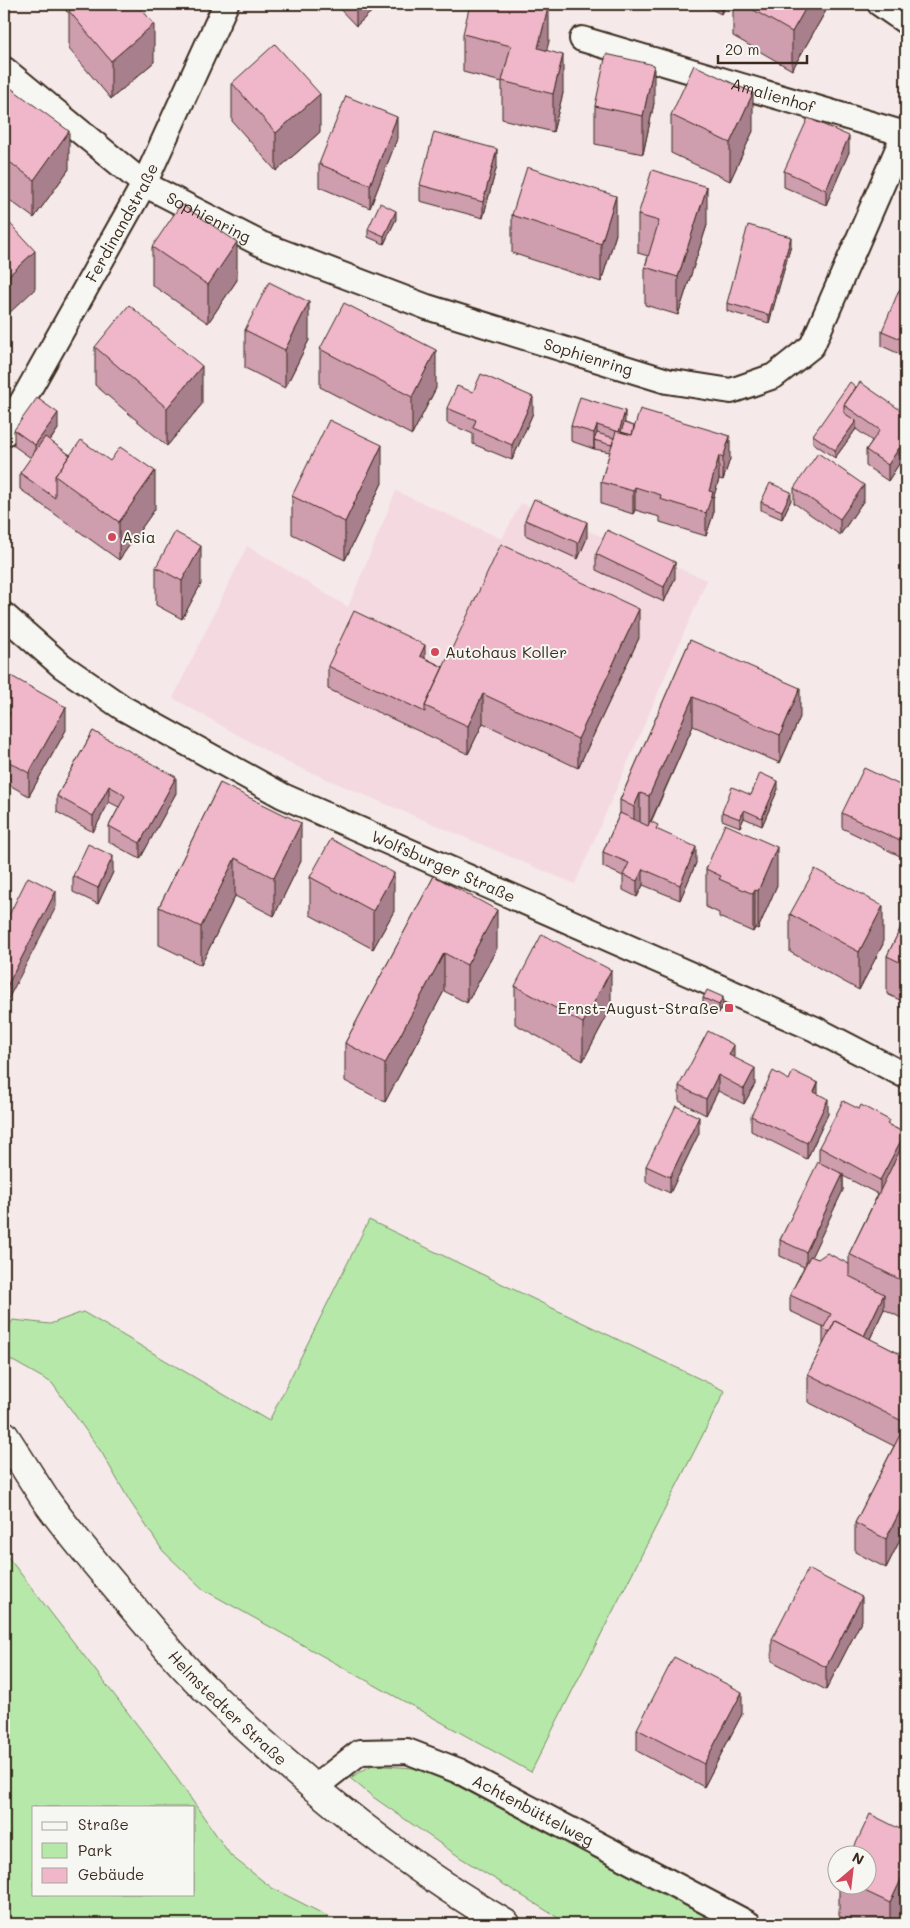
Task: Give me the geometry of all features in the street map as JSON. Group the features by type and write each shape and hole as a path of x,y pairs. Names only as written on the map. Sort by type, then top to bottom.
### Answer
{"main road":[{"name":"Helmstedter Straße","path":"4,1435 46,1499 90,1558 156,1635 213,1696 314,1788 392,1848 472,1904 506,1924"}],"street":[{"name":"Ferdinandstraße","path":"4,434 144,184 226,4"},
{"path":"880,4 906,22"},
{"name":"Amalienhof","path":"582,39 905,132"},
{"name":"Sophienring","path":"4,69 144,184 261,244 427,307 667,380 731,391 774,376 812,346 905,132"},
{"name":"Wolfsburger Straße","path":"4,615 62,666 123,708 283,796 814,1029 906,1076"},
{"name":"Achtenbüttelweg","path":"314,1788 360,1752 407,1751 459,1771 749,1924"}],"shaded area":[{"name":"Autohaus Koller","path":"396,491 502,539 521,503 707,580 575,884 286,762 173,698 247,546 348,607"}],"green space":[{"path":"369,1220 725,1391 531,1772 204,1590 163,1551 129,1500 102,1453 52,1383 4,1356 4,1334 13,1320 50,1324 83,1312 269,1421"},
{"path":"4,1552 159,1753 231,1856 272,1888 343,1924 4,1924"},
{"path":"372,1765 413,1768 454,1784 719,1924 568,1924 461,1858 373,1797 350,1778"}],"building":[{"path":"77,4 137,4 154,24 111,61 69,11"},
{"path":"470,4 549,4 538,48 563,55 553,94 502,81 511,46 463,34"},
{"path":"743,4 808,4 792,32"},
{"path":"275,44 320,94 276,133 232,83"},
{"path":"606,54 654,65 643,116 595,106"},
{"path":"694,65 753,93 730,143 671,115"},
{"path":"4,83 69,131 34,180 4,158"},
{"path":"346,96 397,117 370,185 319,164"},
{"path":"808,118 849,136 826,190 784,171"},
{"path":"434,132 497,149 483,202 420,185"},
{"path":"527,167 616,196 601,244 512,215"},
{"path":"652,170 707,187 678,277 645,267 659,221 638,215"},
{"path":"380,203 396,211 384,236 368,229"},
{"path":"181,204 237,242 208,285 152,247"},
{"path":"4,217 35,251 4,280"},
{"path":"906,224 906,236 902,234"},
{"path":"748,225 791,237 769,315 727,303"},
{"path":"269,282 309,302 285,350 245,330"},
{"path":"899,290 906,293 906,341 882,331"},
{"path":"344,303 436,350 412,397 320,349"},
{"path":"129,305 202,366 167,408 95,347"},
{"path":"481,374 533,397 512,445 473,428 476,420 447,408 457,386 473,392"},
{"path":"850,382 856,387 844,405 844,413 856,421 835,450 813,435"},
{"path":"860,382 906,414 906,453 899,448 888,465 866,450 880,430 844,405"},
{"path":"580,397 625,411 619,432 597,425 594,433 571,426"},
{"path":"37,398 58,413 35,445 14,430"},
{"path":"640,409 730,436 723,458 719,456 709,491 713,492 706,513 660,499 661,495 635,487 633,491 601,482 616,431 632,435"},
{"path":"329,420 382,445 345,522 292,496"},
{"path":"624,423 634,426 632,435 621,432"},
{"path":"597,433 614,438 612,445 594,440"},
{"path":"45,437 70,455 55,476 55,498 20,473"},
{"path":"81,440 110,461 120,447 155,471 119,522 55,476"},
{"path":"818,453 864,485 840,519 794,488"},
{"path":"770,483 791,492 782,511 761,502"},
{"path":"534,499 587,522 578,543 525,520"},
{"path":"607,530 675,562 664,587 596,554"},
{"path":"175,532 201,546 182,581 156,567"},
{"path":"501,544 639,609 578,739 483,694 468,726 425,706"},
{"path":"354,611 425,645 420,656 443,667 425,706 425,712 328,666"},
{"path":"690,640 800,688 780,735 693,697 649,796 640,793 634,807 620,800"},
{"path":"4,672 66,707 29,773 4,759 4,724 10,713 4,710"},
{"path":"93,731 176,777 140,843 109,826 125,796 118,791 109,786 93,816 57,796"},
{"path":"864,768 906,788 906,832 902,842 842,813"},
{"path":"760,773 778,781 762,818 744,810 740,819 722,812 732,787 751,795"},
{"path":"220,783 301,823 274,878 235,858 201,927 159,907"},
{"path":"620,813 648,826 650,821 658,825 656,829 696,847 680,885 643,869 637,881 623,875 629,863 603,852"},
{"path":"725,824 777,847 758,891 755,890 753,894 719,879 721,876 706,869"},
{"path":"331,839 394,873 373,911 310,877"},
{"path":"88,844 113,856 98,888 73,876"},
{"path":"815,869 883,906 859,952 790,914"},
{"path":"434,876 497,910 467,965 444,953 385,1064 345,1043"},
{"path":"28,877 56,891 4,992 4,925"},
{"path":"906,917 906,965 887,956"},
{"path":"542,934 611,970 583,1023 515,986"},
{"path":"707,990 723,997 719,1005 703,998"},
{"path":"708,1031 734,1045 729,1055 755,1068 744,1089 718,1075 706,1099 679,1086"},
{"path":"773,1071 789,1080 793,1071 818,1083 814,1092 828,1099 807,1143 751,1116"},
{"path":"843,1101 859,1109 861,1105 889,1120 887,1124 905,1133 880,1180 819,1147"},
{"path":"676,1106 699,1117 670,1177 646,1166"},
{"path":"906,1138 906,1275 903,1281 849,1254"},
{"path":"818,1162 843,1174 806,1252 780,1240"},
{"path":"827,1253 849,1264 849,1276 884,1294 864,1336 835,1321 830,1332 823,1329 831,1314 790,1295 810,1256 818,1259"},
{"path":"835,1321 906,1357 906,1423 808,1374"},
{"path":"906,1423 906,1499 886,1539 855,1523"},
{"path":"808,1569 862,1597 826,1667 772,1639"},
{"path":"674,1657 742,1692 704,1764 637,1729"},
{"path":"870,1814 906,1832 906,1869 890,1903 875,1896 878,1896 878,1846 855,1846"}],"place":[{"name":"Asia","path":"112,537"},
{"name":"Autohaus Koller","path":"435,652"},
{"name":"Ernst-August-Straße","path":"729,1008"}]}
